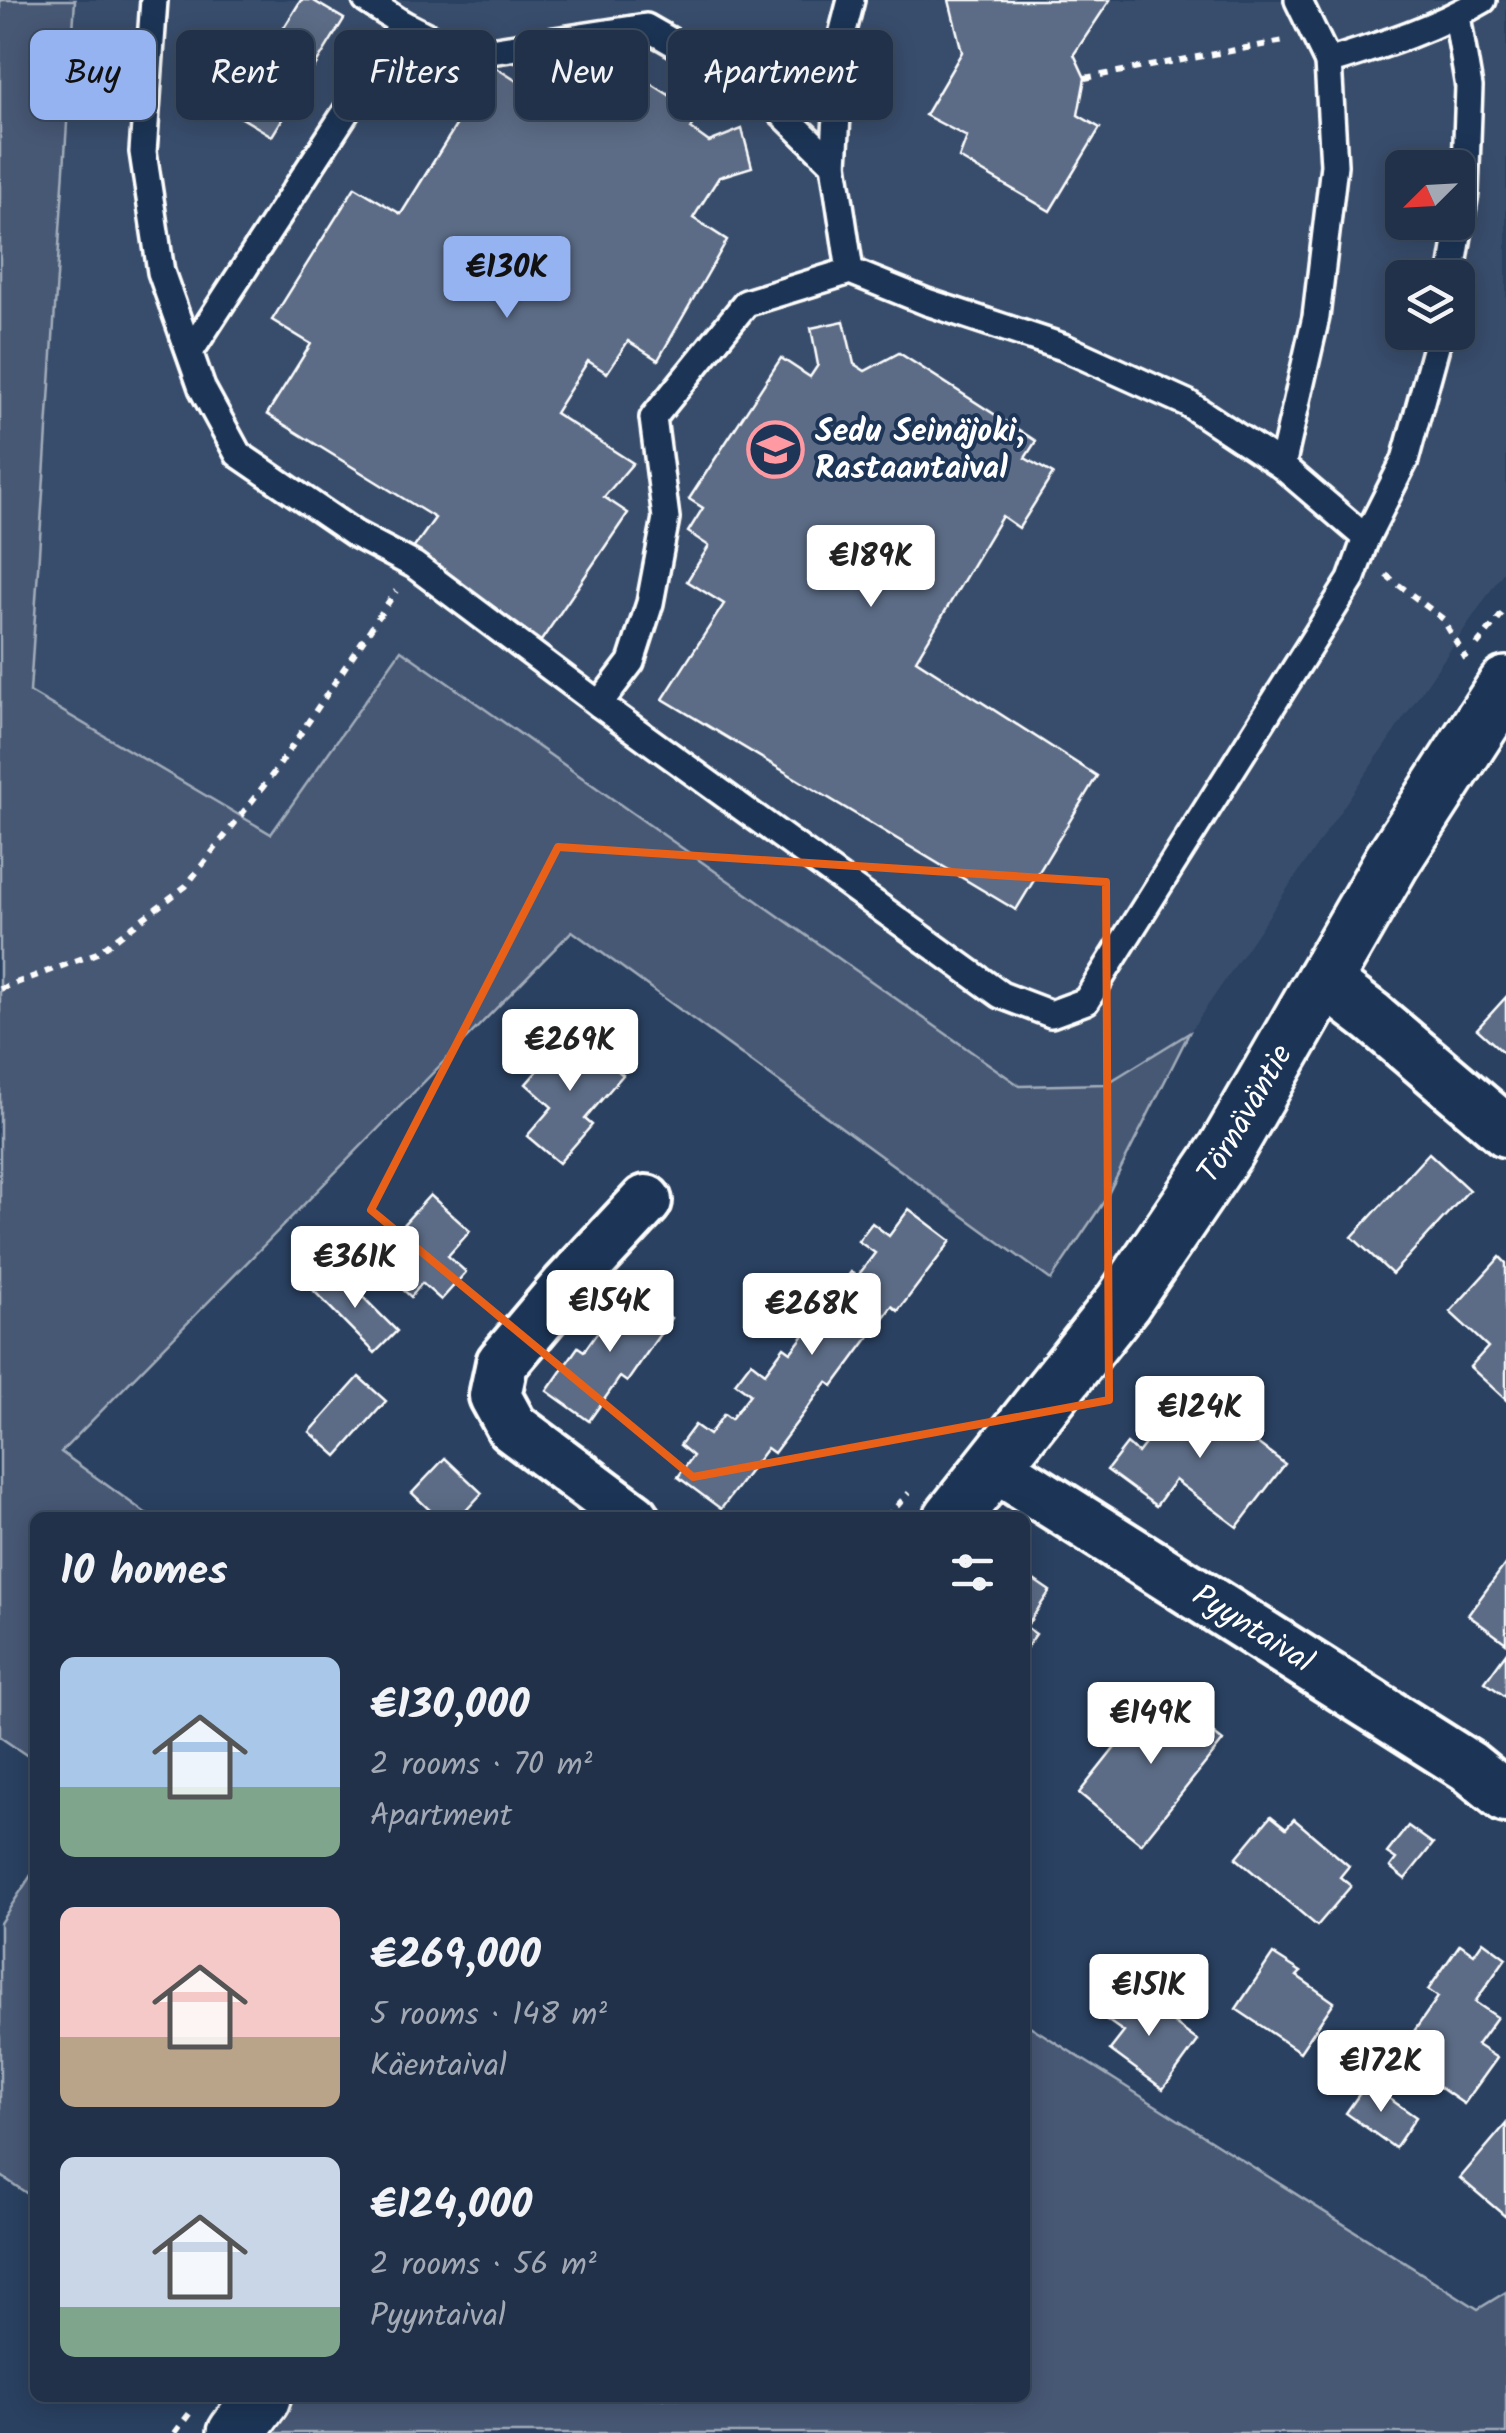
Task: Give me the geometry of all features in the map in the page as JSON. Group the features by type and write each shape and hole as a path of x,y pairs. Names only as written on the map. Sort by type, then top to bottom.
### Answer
{"main road":[{"name":"Törnäväntie","path":"935,1500 995,1466 1123,1302 1226,1150 1391,863 1481,680"},
{"path":"236,2433 259,2402"}],"street":[{"path":"1322,979 1506,1131"},
{"path":"626,1512 512,1428 494,1396 502,1363 566,1286 646,1201"},
{"name":"Pyyntaival","path":"995,1466 1468,1766 1506,1798"}],"lane":[{"path":"154,0 143,152 161,272 202,388 238,454 355,534 414,564 599,704 1001,995 1051,1014 1086,1000 1351,580 1366,538 1405,460 1435,350"},
{"path":"366,0 464,55 646,26 761,94 834,164"},
{"path":"850,271 834,164 842,35 851,0"},
{"path":"1282,466 1316,316 1334,164 1328,62 1298,0"},
{"path":"1328,62 1396,41 1457,16 1483,0"},
{"path":"1454,260 1466,193 1469,88 1457,16"},
{"path":"190,352 403,24"},
{"path":"599,704 631,662 650,604 666,518 652,418 746,303 850,271 927,302 1063,347 1187,403 1282,466 1366,538"}],"path":[{"path":"1085,78 1314,35"},
{"path":"0,989 97,953 186,886 276,770 414,564"},
{"path":"1481,680 1506,608"},
{"path":"902,1512 935,1500"}],"highlighted area":[{"path":"558,847 1106,882 1109,1400 693,1477 371,1210"}],"shaded area":[{"path":"0,0 75,0 73,30 30,30 30,120 67,120 30,692 271,834 401,650 1020,1086 1106,1084 1189,1033 1105,1200 1051,1280 572,931 61,1452 144,1512 30,1512 30,1758 0,1737"},
{"name":"Sedu Seinäjoki, Rastaantaival","path":"75,0 1506,0 1506,568 1189,1033 1106,1084 1020,1086 402,650 271,835 30,692 67,120 156,120 156,30 73,30"},
{"path":"30,1877 30,2196 0,2175 0,1923"},
{"path":"1030,2026 1478,2309 1506,2292 1506,2433 266,2433 288,2402 1030,2402"}],"building":[{"path":"301,0 312,0 344,19 314,68 314,30 283,30"},
{"path":"949,0 1110,0 1074,54 1085,78 1078,115 1100,128 1050,211 959,158 967,137 925,115 962,52"},
{"path":"495,67 515,80 515,120 648,120 648,82 668,94 668,120 696,120 691,129 709,142 742,129 752,167 719,177 693,218 727,240 658,360 628,341 607,373 588,361 555,413 633,463 604,497 628,513 541,641 413,549 435,518 267,414 311,344 272,320 355,187 401,214 459,120 495,120"},
{"path":"245,120 282,120 272,136"},
{"path":"844,321 854,364 865,371 899,353 1036,441 1025,458 1053,474 1019,528 1002,516 916,660 1097,776 1016,910 663,699 724,604 687,581 709,546 688,532 703,508 689,499 781,358 810,377 818,365 811,328"},
{"path":"1506,997 1506,1055 1477,1029"},
{"path":"572,1031 623,1075 585,1119 592,1125 559,1163 527,1136 552,1107 526,1084"},
{"path":"1429,1153 1469,1190 1392,1274 1352,1237"},
{"path":"430,1195 470,1231 448,1256 466,1272 441,1300 422,1283 411,1297 371,1260"},
{"path":"909,1209 951,1241 898,1311 892,1306 833,1386 827,1382 774,1453 767,1448 721,1509 678,1477 693,1456 680,1445 695,1425 709,1435 724,1414 731,1419 750,1394 735,1383 751,1362 765,1373 784,1347 791,1352 817,1318 801,1306 817,1284 833,1296 851,1272 857,1277 875,1253 858,1241 872,1223 889,1236"},
{"path":"1500,1257 1506,1263 1506,1400 1470,1367 1488,1347 1450,1312"},
{"path":"335,1269 397,1331 375,1353 314,1291"},
{"path":"629,1288 671,1318 627,1382 620,1377 589,1421 547,1391 578,1347 584,1351"},
{"path":"359,1377 386,1401 337,1456 310,1432"},
{"path":"1187,1390 1285,1464 1237,1527 1175,1480 1156,1506 1107,1470 1127,1444 1138,1453"},
{"path":"445,1458 482,1493 465,1512 432,1512 412,1493"},
{"path":"1506,1563 1506,1643 1468,1615"},
{"path":"1030,1577 1050,1591 1030,1621"},
{"path":"1506,1653 1506,1697 1485,1682"},
{"path":"1160,1691 1223,1741 1141,1844 1079,1793"},
{"path":"1271,1816 1286,1828 1294,1819 1349,1866 1340,1877 1351,1886 1317,1926 1236,1858"},
{"path":"1408,1826 1433,1844 1405,1879 1390,1867 1396,1859 1387,1853"},
{"path":"1483,1941 1506,1958 1475,2002 1497,2017 1477,2045 1497,2058 1464,2104 1396,2057 1438,1997 1428,1990 1460,1944 1474,1954"},
{"path":"1273,1954 1301,1972 1297,1976 1334,2002 1300,2052 1236,2009"},
{"path":"1126,1988 1198,2041 1163,2089 1110,2050 1124,2032 1104,2018"},
{"path":"1367,2083 1416,2117 1395,2148 1346,2113"},
{"path":"1506,2124 1506,2217 1460,2178"}],"place":[{"name":"Sedu Seinäjoki, Rastaantaival","path":"776,450"}]}
